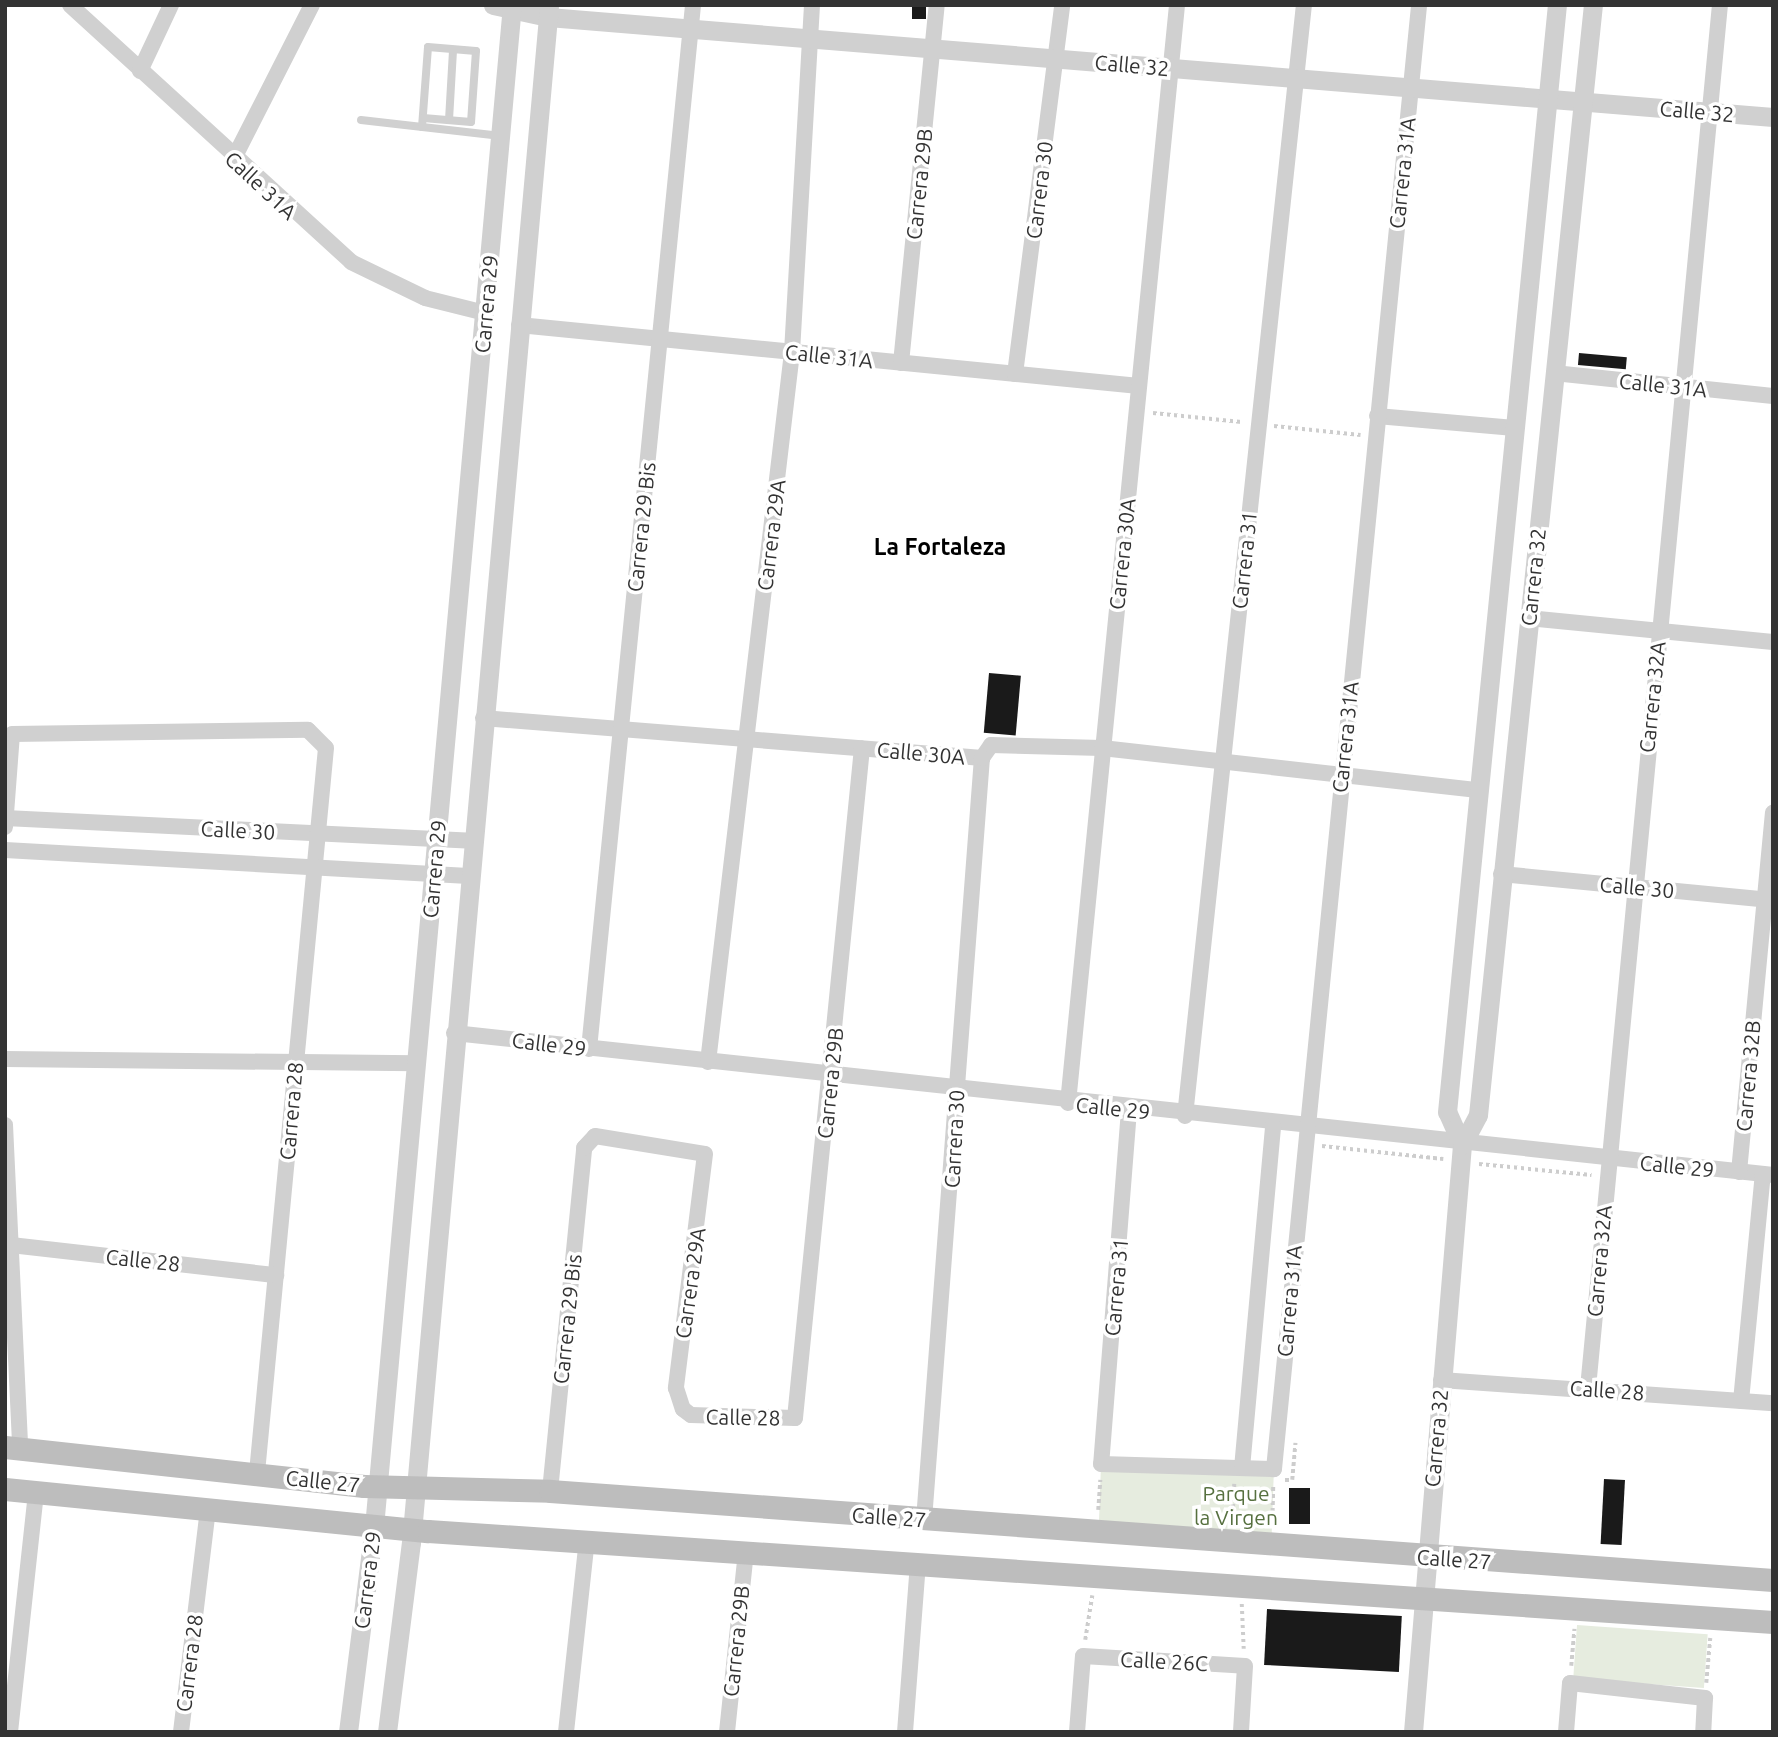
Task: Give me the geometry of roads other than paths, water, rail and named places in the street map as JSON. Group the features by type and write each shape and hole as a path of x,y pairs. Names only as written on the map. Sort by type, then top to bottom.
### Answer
{"main road":[{"name":"Calle 27","path":"13,1448 416,1489 550,1491 1426,1557 1773,1580"},
{"name":"Calle 27","path":"5,1489 412,1530 1773,1622"}],"street":[{"name":"Calle 31A","path":"70,5 325,243 375,278 485,313"},
{"path":"139,71 172,5"},
{"path":"233,160 312,5"},
{"name":"Calle 32","path":"493,5 690,29 1773,117"},
{"name":"Carrera 29 Bis","path":"589,1049 692,5"},
{"name":"Carrera 29A","path":"708,1062 792,352 812,5"},
{"name":"Carrera 29B","path":"901,363 937,5"},
{"name":"Carrera 30","path":"1015,374 1062,5"},
{"name":"Carrera 30A","path":"1068,1103 1177,5"},
{"name":"Carrera 31","path":"1185,1116 1304,5"},
{"name":"Carrera 31A","path":"1273,1125 1239,1468 1274,1469 1305,1128 1419,5"},
{"name":"Carrera 32","path":"1462,1144 1447,1112 1476,790 1557,5"},
{"name":"Carrera 32","path":"1413,1732 1462,1144 1478,1115 1593,5"},
{"name":"Carrera 32A","path":"1588,1388 1607,1159 1720,5"},
{"name":"Carrera 29","path":"348,1732 378,1486 512,9"},
{"name":"Carrera 29","path":"387,1732 416,1489 471,841 548,11"},
{"name":"Calle 31A","path":"519,325 1139,386"},
{"name":"Calle 31A","path":"1554,373 1773,396"},
{"path":"1377,416 1514,428"},
{"path":"1528,618 1773,642"},
{"name":"Calle 30A","path":"483,718 982,758 991,745 1011,741 1341,773 1476,790"},
{"name":"Carrera 28","path":"6,818 12,734 308,730 326,748 257,1474"},
{"name":"Carrera 29B","path":"795,1418 832,1076 862,748"},
{"name":"Carrera 30","path":"924,1520 982,758"},
{"name":"Carrera 32B","path":"1739,1172 1769,900 1773,813"},
{"path":"5,827 6,818"},
{"name":"Calle 30","path":"6,818 471,841"},
{"name":"Calle 30","path":"5,850 314,871 468,876"},
{"name":"Calle 30","path":"1501,874 1769,900"},
{"name":"Calle 29","path":"454,1033 1129,1110 1768,1175"},
{"path":"5,1059 416,1063"},
{"name":"Carrera 31","path":"1129,1110 1101,1464 1239,1468"},
{"path":"5,1125 11,1245 13,1448"},
{"name":"Carrera 29 Bis","path":"550,1491 584,1147 595,1136 699,1149"},
{"name":"Carrera 29A","path":"691,1415 676,1388 707,1163 699,1149"},
{"path":"1741,1401 1768,1175"},
{"name":"Calle 28","path":"11,1245 276,1275"},
{"name":"Calle 28","path":"1441,1380 1588,1388 1773,1403"},
{"name":"Calle 28","path":"691,1415 795,1418"},
{"path":"10,1732 36,1493"},
{"name":"Carrera 28","path":"181,1732 208,1510"},
{"path":"566,1732 587,1540"},
{"name":"Carrera 29B","path":"727,1732 746,1551"},
{"path":"905,1732 918,1563"},
{"name":"Calle 26C","path":"1077,1732 1083,1656 1245,1666 1241,1732"},
{"path":"1566,1732 1570,1682 1705,1698 1703,1732"}],"lane":[{"path":"361,120 422,122 449,120 471,122 476,51 428,47 422,122"},
{"path":"449,120 453,50"},
{"path":"422,122 500,136"}],"district":[{"name":"La Fortaleza","path":"940,547"}],"park label":[{"name":"Parque la Virgen","path":"1236,1505"}]}
